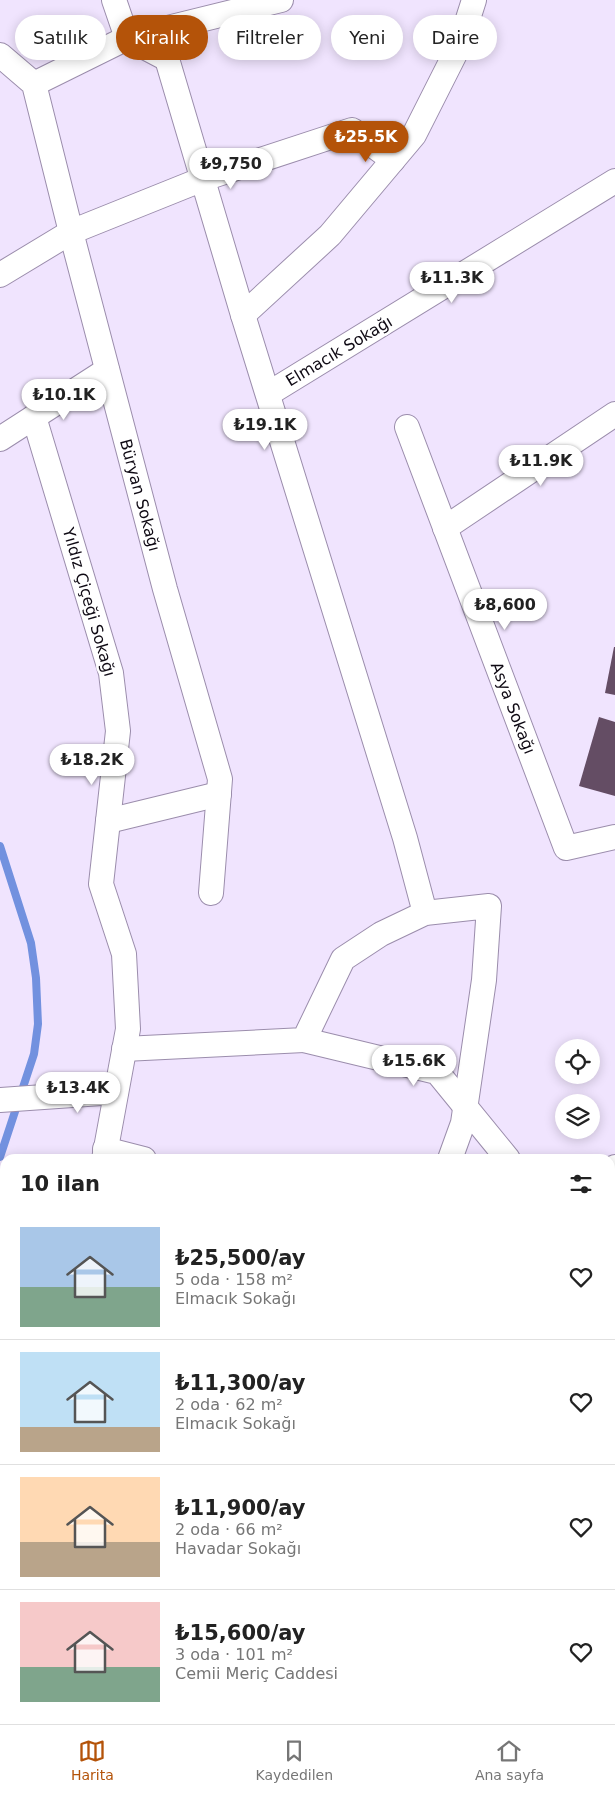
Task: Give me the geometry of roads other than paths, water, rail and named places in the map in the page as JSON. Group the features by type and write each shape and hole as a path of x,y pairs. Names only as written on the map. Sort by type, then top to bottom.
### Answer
{"street":[{"path":"114,0 119,15"},
{"path":"208,18 281,0"},
{"path":"243,315 330,236 414,135 460,44 474,0"},
{"path":"0,55 34,84 116,43"},
{"path":"167,60 243,315 402,829 425,913"},
{"name":"Büryan Sokağı","path":"34,84 165,589 220,778 211,893"},
{"path":"0,275 71,232 203,179 352,130 393,160"},
{"name":"Elmacık Sokağı","path":"268,394 615,182"},
{"path":"0,439 107,370"},
{"path":"445,528 615,414"},
{"name":"Yıldız Çiçeği Sokağı","path":"34,417 111,673 118,731 101,884 124,954 128,1030 104,1154"},
{"name":"Asya Sokağı","path":"407,427 566,848 615,837"},
{"path":"108,821 219,794"},
{"path":"304,1040 343,959 381,934 425,913 488,906 484,980 463,1123 452,1154"},
{"path":"124,1049 304,1040 437,1072 504,1154"},
{"path":"1,1100 116,1092"}],"waterway":[{"path":"0,846 31,943 36,978 38,1024 34,1054 1,1154"}]}
